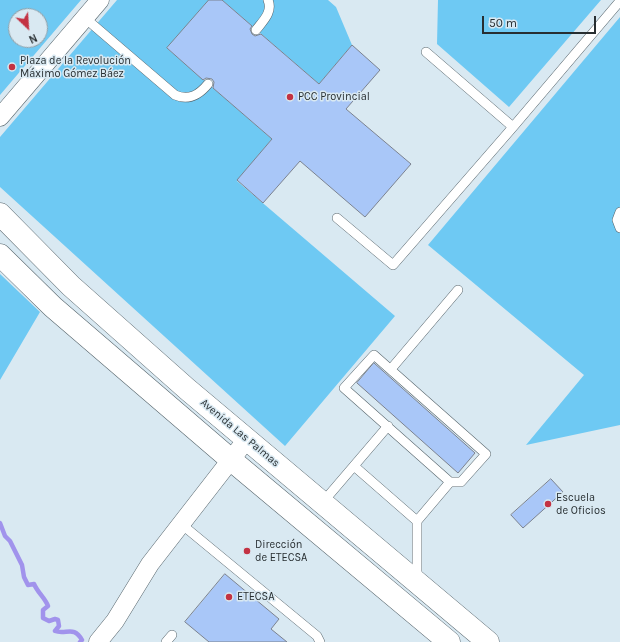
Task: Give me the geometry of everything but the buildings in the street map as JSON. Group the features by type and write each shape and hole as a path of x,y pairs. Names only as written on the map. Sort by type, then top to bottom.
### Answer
{"street":[{"path":"0,117 100,0"},
{"name":"Avenida Las Palmas","path":"0,214 71,286 247,439 417,580 488,642"},
{"path":"0,255 53,307 230,459 449,642"},
{"path":"98,642 115,621 150,564 180,523 247,439"},
{"path":"454,642 468,625"}],"lane":[{"path":"256,30 267,15 270,5 268,0"},
{"path":"337,218 393,265 620,1"},
{"path":"85,18 175,95 182,98 192,97 201,92 208,84"},
{"path":"426,52 513,127"},
{"path":"620,212 617,220 620,228"},
{"path":"390,369 458,290"},
{"path":"374,355 390,369 486,454 461,482 450,482 344,388 374,355"},
{"path":"323,502 388,426"},
{"path":"354,466 417,520"},
{"path":"417,580 417,520 450,482"},
{"path":"180,523 317,636 320,642"}],"shaded area":[{"name":"Plaza de la Revolución Máximo Gómez Báez","path":"0,0 81,0 48,39 48,8 8,8 8,48 40,48 0,95"},
{"path":"117,0 209,0 167,48 272,139 237,181 395,316 285,446 0,187 0,137"},
{"name":"PCC Provincial","path":"222,0 328,0 336,7 352,45 319,84"},
{"path":"438,0 601,0 509,107 437,44"},
{"path":"620,17 620,425 526,445 584,375 428,245"},
{"path":"0,274 40,312 0,380"}],"waterway":[{"path":"0,523 5,536 10,541 22,565 24,577 28,585 34,584 47,603 48,606 43,610 43,618 49,621 55,619 58,620 59,626 55,631 70,631 76,633 82,640 80,642"}],"place":[{"name":"Plaza de la Revolución Máximo Gómez Báez","path":"12,67"},
{"name":"PCC Provincial","path":"290,97"},
{"name":"Escuela de Oficios","path":"548,504"},
{"name":"Dirección de ETECSA","path":"247,551"},
{"name":"ETECSA","path":"229,597"}]}
